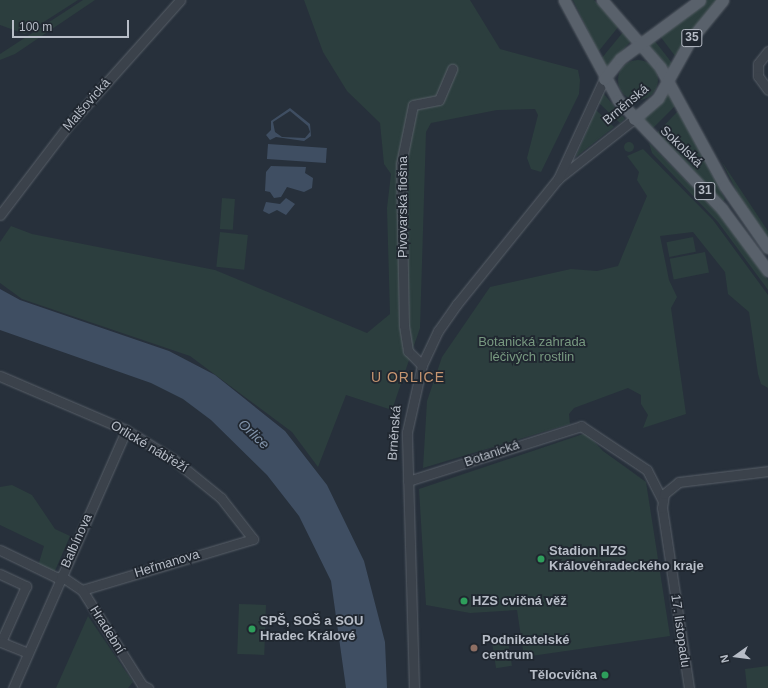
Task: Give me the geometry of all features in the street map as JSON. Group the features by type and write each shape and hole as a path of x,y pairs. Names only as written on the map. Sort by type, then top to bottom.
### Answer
{"main road":[{"name":"31","path":"564,0 604,79 634,119"},
{"name":"31","path":"602,0 641,43 670,82"},
{"name":"Brněnská","path":"604,79 616,63 700,0"},
{"name":"Brněnská","path":"634,119 654,102 670,82 691,39 723,0"},
{"name":"Sokolská","path":"670,82 722,181 768,248"},
{"name":"Sokolská","path":"634,119 717,204 768,271"}],"street":[{"name":"Malšovická","path":"0,215 67,127 180,0"},
{"path":"767,55 758,64 758,76 768,90"},
{"name":"Pivovarská flošna","path":"422,365 408,351 404,325 402,164 412,105 440,100 452,69"},
{"name":"Brněnská","path":"558,179 604,79"},
{"name":"Brněnská","path":"414,688 408,481 408,417 422,365 457,304 558,179 634,119"},
{"name":"Orlické nábřeží","path":"0,376 126,430 199,478 239,517 253,539"},
{"name":"Botanická","path":"408,481 576,426"},
{"name":"17. listopadu","path":"576,426 590,430 647,470 662,500 689,688"},
{"name":"Balbínova","path":"13,688 126,430"},
{"path":"662,500 667,490 679,482 768,471"},
{"name":"Heřmanova","path":"82,590 253,539"},
{"name":"Hradební","path":"0,550 61,578 82,590 144,687"},
{"path":"0,574 26,586 1,642 28,653"}],"green space":[{"path":"0,0 78,0 25,34 0,25"},
{"path":"83,0 95,0 15,54 0,60 0,54"},
{"path":"304,0 470,0 500,49 578,70 580,80 579,94 541,172 531,169 527,158 538,115 535,109 497,110 431,123 426,132 420,328 392,410 346,395 318,467 292,432 190,356 22,299 0,283 0,242 11,226 32,234 215,270 367,333 390,314 387,208 391,174 384,164 380,123 347,91 323,52"},
{"path":"573,0 594,0 619,26 598,52"},
{"path":"707,0 717,0 675,56 660,36"},
{"path":"624,31 632,40 605,69 601,59"},
{"path":"654,40 672,63 669,69 648,44"},
{"path":"642,60 649,63 655,69 658,80 657,88 649,97 642,100 634,100 627,97 619,88 618,76 621,69 630,61"},
{"path":"603,93 625,119 620,123 599,103"},
{"path":"670,93 676,105 651,130 640,120"},
{"path":"596,110 614,127 576,157 576,156"},
{"path":"678,111 725,199 723,201 656,134"},
{"path":"627,142 631,142 633,143 633,151 627,152 624,149 624,145"},
{"path":"649,143 721,216 768,280 768,290 718,222 652,153"},
{"name":"Botanická zahrada léčivých rostlin","path":"643,149 713,220 768,295 768,388 761,384 758,374 749,312 728,294 725,272 693,232 660,236 669,280 677,297 671,308 686,414 643,428 648,415 641,404 641,395 628,388 574,408 569,414 570,424 423,468 427,401 442,357 490,287 571,269 597,271 618,266 647,196 637,180 639,172 627,156"},
{"path":"722,162 768,231 768,239 742,202"},
{"path":"222,198 235,199 233,230 220,229"},
{"path":"220,232 248,235 244,270 216,267"},
{"path":"693,237 696,252 669,257 666,242"},
{"path":"705,252 709,273 674,279 670,259"},
{"name":"Stadion HZS Královéhradeckého kraje","path":"586,433 603,451 646,482 670,636 524,657 517,610 470,613 426,605 419,489"},
{"path":"12,485 32,495 55,529 70,536 54,573 38,566 44,546 0,525 0,487"},
{"name":"SPŠ, SOŠ a SOU Hradec Králové","path":"239,604 266,605 264,655 237,654"},
{"path":"88,616 133,682 128,688 56,688"},
{"path":"508,641 512,666 496,668 492,644"},
{"path":"768,666 768,688 747,688 745,669"}],"water":[{"path":"290,108 310,124 311,136 304,141 276,137 270,140 266,135 271,130 271,121","holes":["290,111 308,126 310,132 305,138 282,137 275,132 273,122"]},
{"path":"268,144 327,148 326,163 267,159"},
{"path":"271,166 306,167 305,173 313,178 312,188 304,192 287,187 281,197 274,198 270,192 265,191 266,172"},
{"path":"286,198 295,204 286,215 277,210 269,214 263,211 266,202 280,204"},
{"name":"Orlice","path":"0,289 20,300 169,351 215,375 285,431 327,485 364,561 385,642 387,688 346,688 331,581 299,516 267,475 211,420 183,399 151,383 0,330"}],"place":[{"name":"Stadion HZS Královéhradeckého kraje","path":"541,559"},
{"name":"HZS cvičná věž","path":"464,601"},
{"name":"SPŠ, SOŠ a SOU Hradec Králové","path":"252,629"},
{"name":"Podnikatelské centrum","path":"474,648"},
{"name":"Tělocvična","path":"605,675"}],"district":[{"name":"U ORLICE","path":"408,377"}]}
